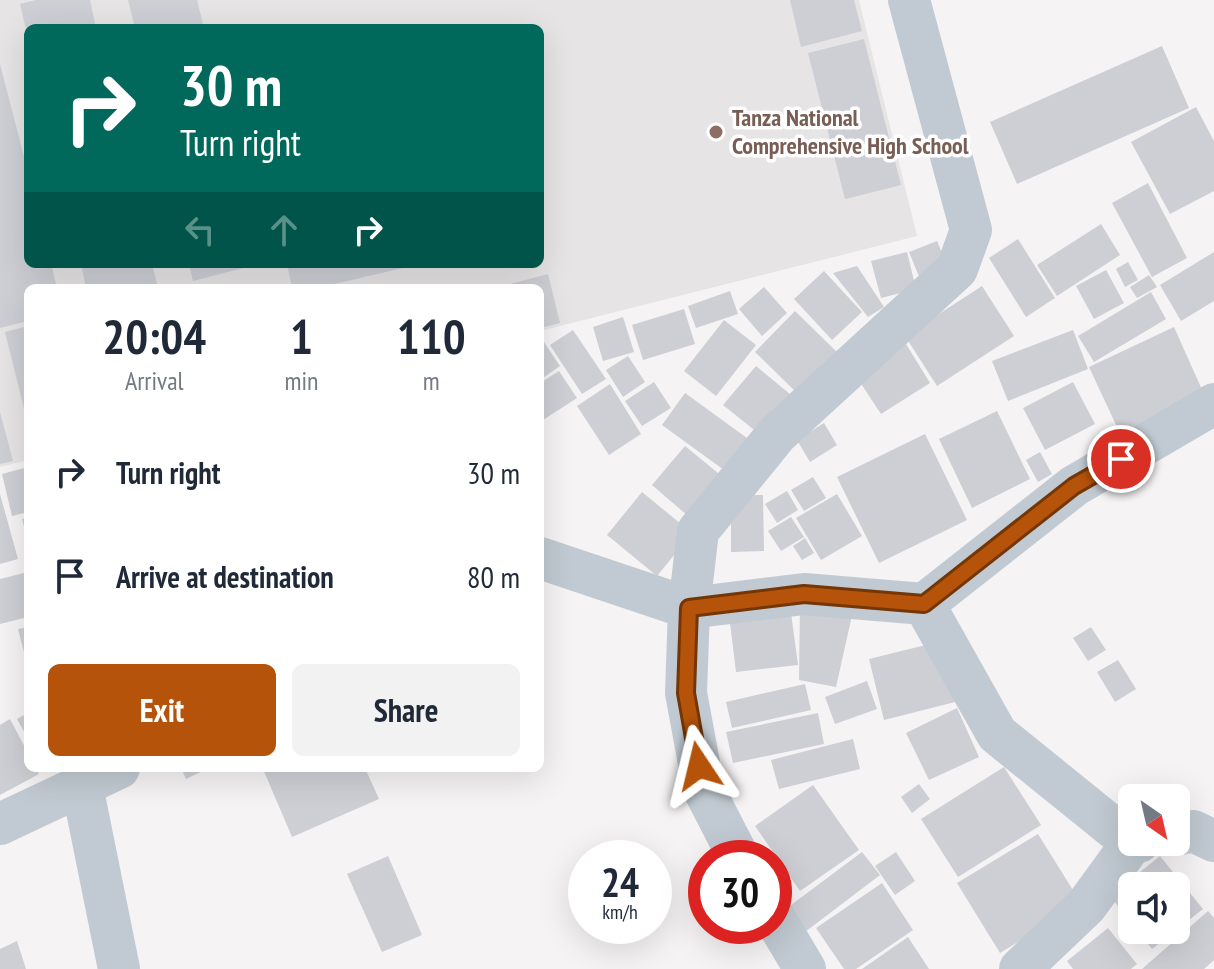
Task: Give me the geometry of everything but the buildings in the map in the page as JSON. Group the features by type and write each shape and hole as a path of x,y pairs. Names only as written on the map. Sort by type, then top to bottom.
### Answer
{"street":[{"path":"730,840 704,790 686,693 689,608 698,531 777,434 957,269 971,230 909,0"},
{"path":"544,559 689,608 804,594 924,604 1074,486 1214,404"},
{"path":"924,604 997,734 1118,830"},
{"path":"0,824 100,777 119,969"},
{"path":"1020,969 1086,906 1125,856"},
{"path":"790,944 805,969"}],"shaded area":[{"name":"Tanza National Comprehensive High School","path":"0,0 859,0 917,236 544,330 544,284 24,284 24,461 0,467"}],"place":[{"name":"Tanza National Comprehensive High School","path":"716,132"}],"route":[{"path":"699,766 686,693 689,608 804,594 924,604 1074,486 1121,459"}]}
